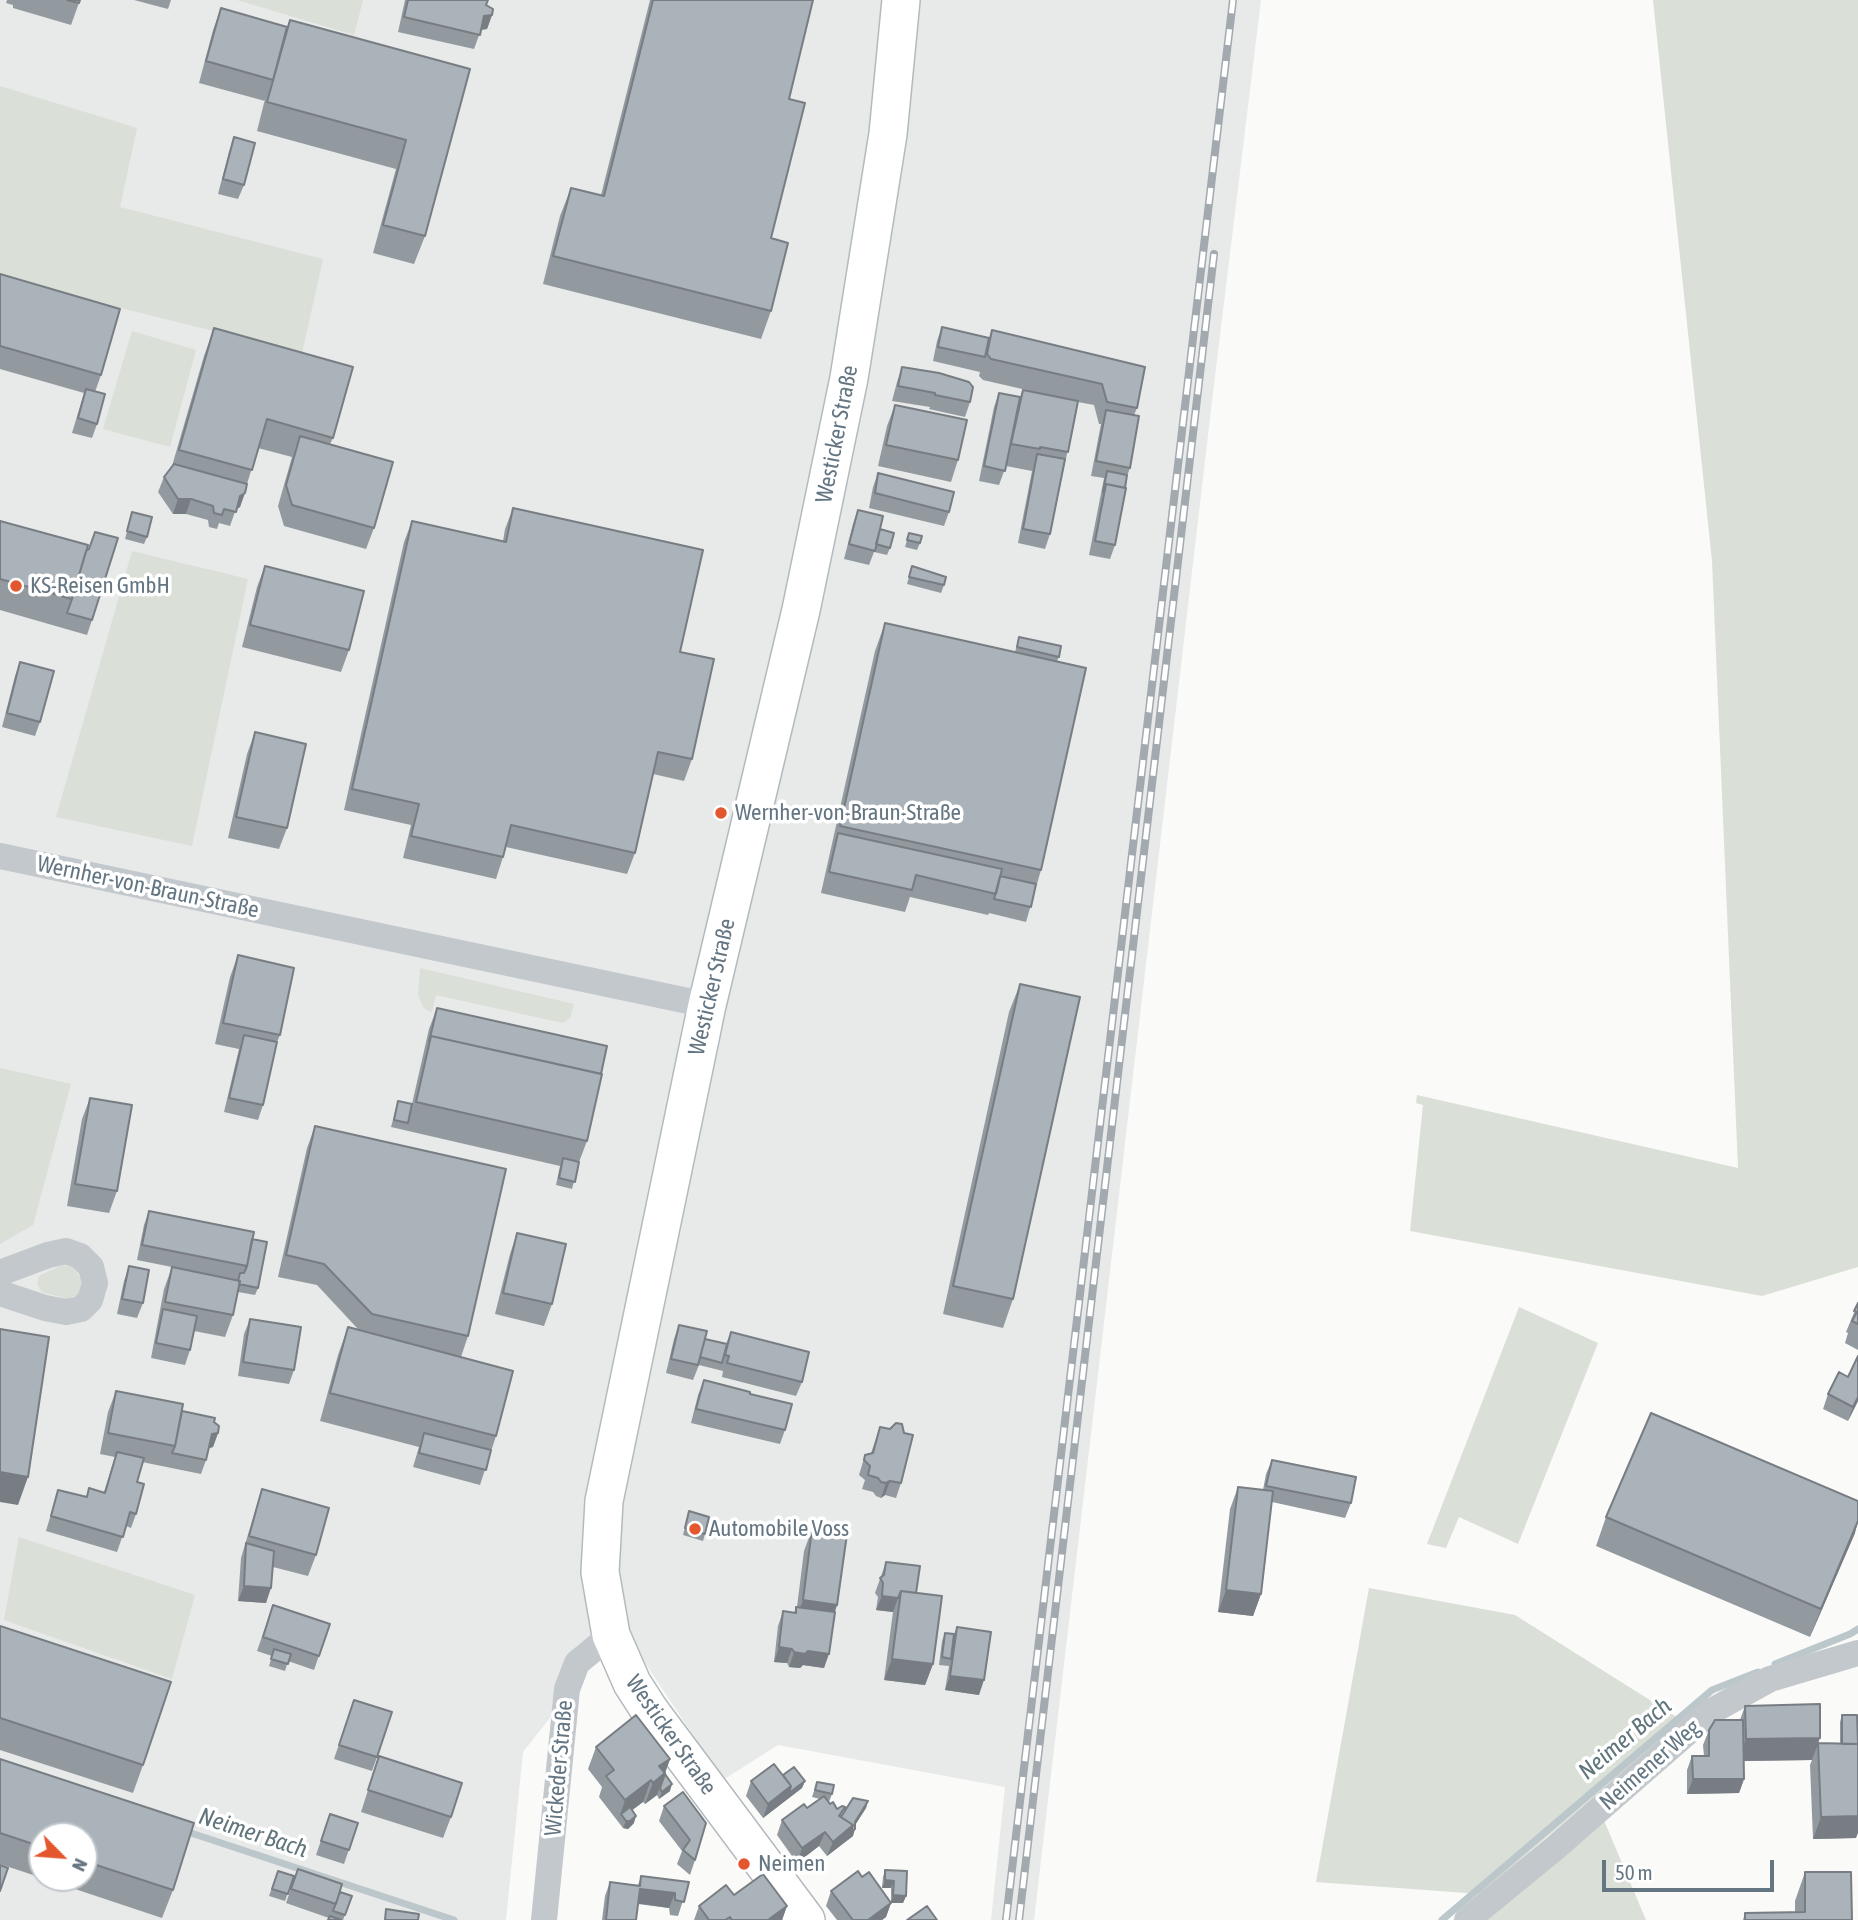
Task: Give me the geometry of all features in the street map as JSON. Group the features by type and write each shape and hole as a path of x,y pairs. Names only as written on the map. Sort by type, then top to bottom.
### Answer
{"main road":[{"name":"Westicker Straße","path":"806,1920 632,1683 611,1635 600,1572 604,1501 707,1005 801,610 849,378 888,134 901,0"}],"street":[{"name":"Wernher-von-Braun-Straße","path":"0,856 707,1005"},
{"path":"0,1273 66,1251 80,1256 91,1267 95,1283 90,1300 80,1309 66,1312 0,1293"},
{"name":"Wickeder Straße","path":"544,1920 566,1689 577,1663 611,1635"},
{"name":"Neimener Weg","path":"1467,1920 1556,1847 1712,1711 1770,1679 1858,1653"}],"shaded area":[{"path":"0,0 1261,0 1034,1920 991,1920 1005,1787 778,1745 723,1780 627,1636 609,1644 523,1752 506,1920 0,1920"},
{"path":"237,0 363,0 354,35"},
{"path":"1653,0 1858,0 1858,1267 1762,1296 1410,1231 1423,1105 1416,1103 1417,1095 1738,1168 1712,561"},
{"path":"0,86 137,128 120,207 323,259 302,353 0,278"},
{"path":"132,331 196,350 170,447 103,429"},
{"path":"132,551 248,579 192,846 56,817"},
{"path":"420,968 574,1004 570,1018 563,1023 436,995 432,1012 423,1007 418,995"},
{"path":"0,1068 71,1084 33,1225 0,1244"},
{"path":"62,1265 73,1267 82,1280 78,1294 68,1299 42,1292 37,1284 39,1276"},
{"path":"1519,1307 1598,1343 1518,1544 1459,1517 1446,1548 1427,1544"},
{"path":"19,1537 195,1595 172,1679 4,1620"},
{"path":"1369,1588 1515,1615 1683,1721 1480,1894 1316,1882"},
{"path":"1600,1811 1646,1920 1470,1920"}],"building":[{"path":"408,0 488,0 486,5 493,9 492,15 484,16 480,35 404,17"},
{"path":"653,0 813,0 789,99 805,103 771,238 788,243 771,311 553,256 571,188 604,196"},
{"path":"221,8 287,27 273,80 206,61"},
{"path":"290,20 470,69 425,236 383,225 406,140 267,102"},
{"path":"234,137 255,143 244,185 223,179"},
{"path":"0,274 120,309 101,375 0,346"},
{"path":"942,327 989,338 985,357 938,347"},
{"path":"214,328 353,367 333,438 267,419 252,470 179,450"},
{"path":"992,330 1145,367 1137,408 1107,402 1102,384 991,359 987,354"},
{"path":"902,367 939,373 969,382 973,387 970,402 898,386"},
{"path":"86,389 105,394 97,424 78,418"},
{"path":"1023,390 1078,401 1068,452 1011,444"},
{"path":"999,393 1020,397 1005,471 984,466"},
{"path":"895,405 967,420 958,460 886,445"},
{"path":"1106,410 1139,416 1130,468 1096,461"},
{"path":"300,436 393,462 374,528 292,505 286,485"},
{"path":"1037,454 1065,459 1050,534 1023,529"},
{"path":"174,464 247,484 245,493 240,496 236,512 224,509 222,515 214,513 213,506 191,499 178,499 164,477"},
{"path":"1107,471 1127,475 1125,488 1106,484 1103,492"},
{"path":"878,473 954,492 949,512 875,493"},
{"path":"1106,484 1126,488 1115,545 1095,541"},
{"path":"513,508 703,550 680,652 714,659 692,759 658,752 635,853 511,825 503,857 411,836 419,804 352,789 412,521 506,542"},
{"path":"858,510 883,516 875,551 849,544"},
{"path":"132,512 152,517 147,537 127,531"},
{"path":"0,521 88,545 72,599 0,579"},
{"path":"880,529 894,533 890,548 876,544"},
{"path":"95,532 118,538 92,620 67,613 86,551"},
{"path":"909,533 922,536 920,543 907,540"},
{"path":"265,566 364,591 349,650 250,625"},
{"path":"912,566 946,577 944,585 909,577"},
{"path":"885,623 1086,668 1041,870 840,826"},
{"path":"1019,637 1061,646 1059,657 1017,647"},
{"path":"20,662 54,671 40,722 7,713"},
{"path":"255,732 306,744 287,828 236,817"},
{"path":"838,833 1002,869 996,894 916,875 912,890 829,872"},
{"path":"1000,876 1036,884 1031,907 994,899"},
{"path":"238,955 294,968 280,1035 223,1023"},
{"path":"1020,984 1080,997 1013,1299 953,1286"},
{"path":"437,1008 607,1046 601,1074 431,1036 429,1042"},
{"path":"244,1035 277,1042 263,1105 229,1098"},
{"path":"431,1036 602,1074 587,1141 416,1102"},
{"path":"90,1098 132,1105 117,1191 75,1184"},
{"path":"398,1101 412,1104 408,1123 394,1120"},
{"path":"315,1126 506,1169 468,1336 372,1314 324,1264 286,1255"},
{"path":"563,1158 579,1162 575,1182 559,1178"},
{"path":"149,1211 254,1232 247,1266 142,1245"},
{"path":"517,1233 566,1244 552,1304 503,1293"},
{"path":"252,1239 267,1242 258,1288 239,1284 238,1281 240,1273 244,1273 247,1266"},
{"path":"129,1266 149,1270 143,1303 122,1299"},
{"path":"172,1267 240,1281 233,1315 165,1302"},
{"path":"1858,1303 1858,1324 1852,1321"},
{"path":"163,1309 197,1316 190,1350 156,1343"},
{"path":"250,1319 301,1327 294,1370 243,1362"},
{"path":"679,1325 707,1331 698,1365 671,1359"},
{"path":"348,1327 513,1371 496,1436 330,1393"},
{"path":"0,1329 49,1337 28,1477 0,1472"},
{"path":"731,1332 809,1352 802,1382 727,1363 729,1356 725,1355"},
{"path":"705,1339 727,1344 722,1363 700,1357"},
{"path":"1858,1356 1858,1397 1853,1407 1828,1394 1839,1372 1848,1377"},
{"path":"704,1380 792,1404 785,1430 696,1409"},
{"path":"116,1391 183,1404 175,1446 108,1433"},
{"path":"182,1411 215,1418 214,1422 219,1426 218,1433 212,1434 206,1460 172,1453"},
{"path":"1651,1413 1858,1501 1858,1521 1821,1609 1606,1517"},
{"path":"896,1423 902,1424 904,1433 913,1435 901,1483 881,1482 868,1475 870,1466 864,1460 865,1455 873,1453 880,1427 890,1429"},
{"path":"424,1433 491,1450 486,1470 419,1453"},
{"path":"117,1452 144,1458 137,1482 144,1484 136,1514 130,1512 123,1537 51,1516 58,1490 87,1497 89,1488 105,1493"},
{"path":"1272,1460 1356,1477 1351,1503 1266,1486"},
{"path":"1238,1487 1273,1491 1261,1594 1226,1590"},
{"path":"262,1489 329,1508 316,1555 249,1536"},
{"path":"689,1511 709,1517 705,1534 685,1528"},
{"path":"812,1529 847,1534 837,1605 803,1600"},
{"path":"246,1543 274,1551 271,1588 244,1586"},
{"path":"886,1562 920,1566 916,1593 901,1591 898,1598 882,1596 883,1583 880,1578 884,1575"},
{"path":"901,1591 942,1596 933,1664 892,1659"},
{"path":"273,1605 330,1624 319,1656 263,1637"},
{"path":"796,1607 835,1612 829,1654 808,1651 805,1654 779,1647 783,1611 796,1613"},
{"path":"0,1626 171,1682 143,1765 0,1718"},
{"path":"957,1627 991,1632 984,1680 950,1676"},
{"path":"945,1633 954,1634 951,1659 942,1657"},
{"path":"274,1649 291,1654 288,1664 271,1659"},
{"path":"354,1700 392,1712 377,1757 339,1745"},
{"path":"1820,1704 1820,1738 1746,1739 1745,1706"},
{"path":"636,1715 670,1759 659,1766 665,1773 625,1800 606,1776 614,1770 596,1747"},
{"path":"1842,1715 1857,1715 1858,1744 1842,1744"},
{"path":"1715,1720 1743,1720 1744,1779 1693,1779 1692,1756 1709,1756 1709,1730"},
{"path":"1818,1743 1858,1744 1858,1816 1821,1817"},
{"path":"379,1756 462,1783 451,1817 368,1790"},
{"path":"0,1759 194,1823 173,1890 98,1866 98,1822 28,1822 28,1842 0,1833"},
{"path":"774,1764 791,1786 768,1804 751,1781"},
{"path":"794,1767 805,1781 789,1793 791,1786 783,1775"},
{"path":"665,1774 672,1784 662,1792 660,1788"},
{"path":"817,1782 834,1785 832,1794 815,1790"},
{"path":"683,1792 706,1823 695,1860 683,1850 690,1840 664,1806"},
{"path":"824,1796 830,1804 833,1802 837,1809 845,1807 839,1816 853,1825 833,1842 825,1832 802,1848 782,1820 804,1804 807,1808"},
{"path":"853,1798 868,1801 851,1832 853,1825 841,1817"},
{"path":"630,1807 636,1816 626,1821 621,1814"},
{"path":"330,1814 358,1823 349,1850 321,1841"},
{"path":"0,1865 8,1868 0,1891"},
{"path":"298,1869 342,1884 336,1904 291,1889"},
{"path":"885,1870 907,1871 906,1896 893,1895 894,1881 885,1880"},
{"path":"278,1871 294,1876 288,1894 272,1889"},
{"path":"858,1871 862,1877 869,1872 891,1903 868,1920 853,1920 831,1891"},
{"path":"1805,1872 1851,1872 1852,1920 1745,1920 1745,1913 1805,1912"},
{"path":"763,1874 787,1906 768,1920 732,1920 730,1917 725,1920 709,1920 699,1906 726,1885 734,1895"},
{"path":"641,1876 689,1882 684,1902 675,1900 675,1893 640,1889 636,1920 606,1920 610,1882 640,1886"},
{"path":"340,1892 352,1896 345,1915 333,1911"},
{"path":"927,1906 937,1920 907,1920"},
{"path":"386,1909 419,1914 418,1920 385,1920"}],"waterway":[{"name":"Neimer Bach","path":"1775,1664 1858,1629"},
{"name":"Neimer Bach","path":"1442,1920 1712,1690 1758,1672"},
{"name":"Neimer Bach","path":"182,1830 454,1920"}],"railway":[{"path":"1006,1920 1233,0"},
{"path":"1019,1920 1214,254"}],"place":[{"name":"KS-Reisen GmbH","path":"16,586"},
{"name":"Wernher-von-Braun-Straße","path":"721,813"},
{"name":"Automobile Voss","path":"695,1529"},
{"name":"Neimen","path":"744,1864"}]}
